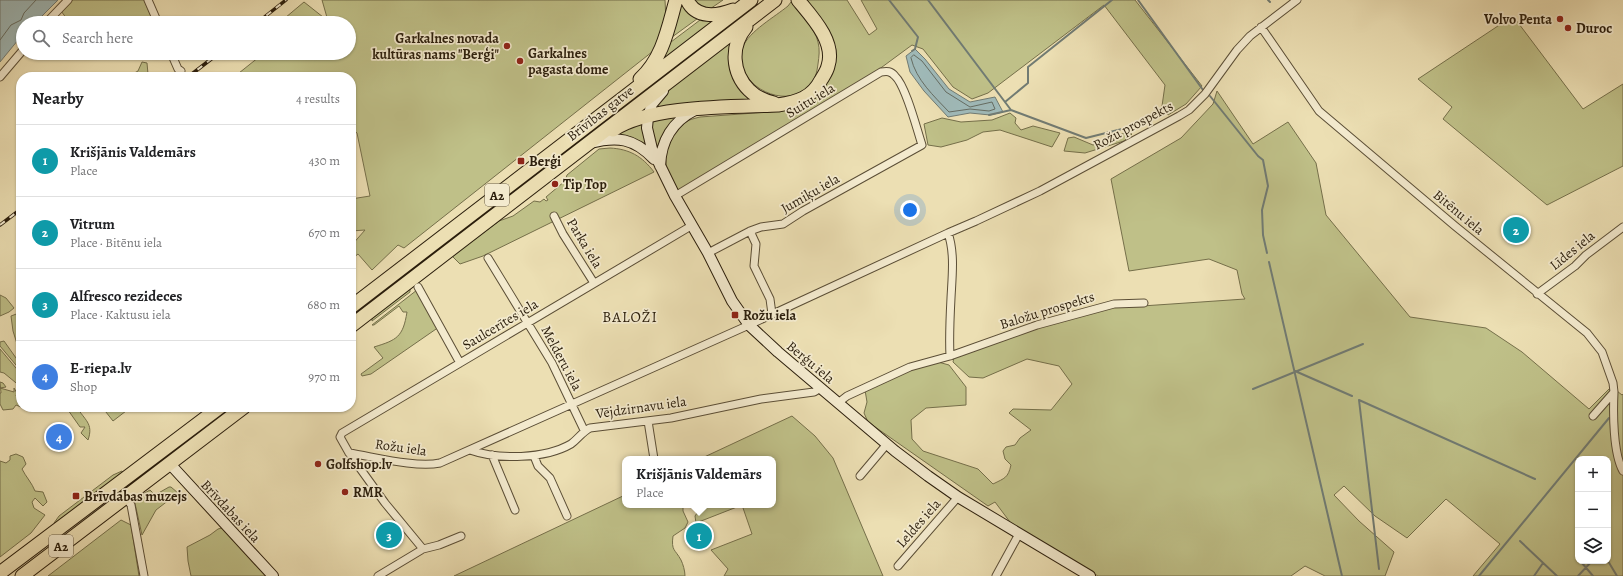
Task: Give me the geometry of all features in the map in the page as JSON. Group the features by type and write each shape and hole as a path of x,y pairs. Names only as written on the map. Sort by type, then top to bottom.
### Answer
{"highway":[{"path":"608,111 616,99 646,74 656,59 663,46 676,0"},
{"path":"687,0 696,11 708,15 721,15 749,2"},
{"path":"776,0 742,32 736,43 734,54 736,67 741,80 750,91 763,100 778,105"},
{"name":"Brīvības gatve","path":"356,322 776,0"},
{"name":"Brīvības gatve","path":"356,303 749,2"},
{"path":"591,143 616,128 648,116 698,109 778,105 790,103 809,96 818,86 829,66 830,52 825,39 800,2"},
{"name":"A2","path":"0,573 213,412"},
{"name":"A2","path":"22,576 238,412"}],"main road":[{"path":"670,0 671,19"},
{"name":"Berģu iela","path":"674,77 652,104 648,116 648,137 660,166 691,226 708,253 732,301 749,325 778,352 887,444 958,497 1090,576"},
{"path":"660,166 660,157 663,146 671,128 685,115 698,109"},
{"path":"591,143 612,139 633,142 647,152 660,166"},
{"name":"Brīvdabas iela","path":"170,464 273,576"}],"street":[{"path":"53,16 68,0"},
{"path":"148,0 155,16"},
{"name":"Rožu prospekts","path":"949,232 1040,191 1189,110 1205,94 1237,50 1250,36 1297,0"},
{"name":"Bitēnu iela","path":"1261,27 1319,111 1537,294 1586,333 1602,352 1613,383 1613,417 1617,449 1623,471"},
{"path":"0,77 16,58"},
{"path":"174,60 178,69 181,71"},
{"name":"Suitu iela","path":"675,196 881,72 888,71 894,74 899,80 914,116 922,145"},
{"name":"Jumiķu iela","path":"708,253 750,231 761,227 783,224 803,211 922,145"},
{"name":"Parka iela","path":"554,216 563,234 594,283"},
{"name":"Saulcerītes iela","path":"349,453 340,437 342,433 691,226"},
{"name":"Līdes iela","path":"1537,294 1575,266 1586,255 1623,227"},
{"path":"750,231 756,244 754,266 770,300 772,314"},
{"path":"838,403 847,396 910,367 950,356 949,334 952,267 949,232"},
{"name":"Rožu iela","path":"349,453 429,465 440,463 749,325 949,232"},
{"name":"Melderu iela","path":"488,258 552,363 584,430"},
{"path":"418,287 460,363"},
{"name":"Baložu prospekts","path":"950,356 1030,327 1059,319 1114,304 1144,303"},
{"name":"Vējdzirnavu iela","path":"470,450 480,454 534,456 556,450 572,443 584,430 590,428 648,422 761,399 814,392 821,388"},
{"path":"1594,416 1614,392"},
{"path":"648,422 654,456"},
{"path":"860,476 887,444"},
{"path":"349,453 398,521 423,549"},
{"path":"492,455 515,510"},
{"path":"534,456 538,466 550,478 567,516"},
{"path":"125,497 131,505 144,576"},
{"name":"Leldes iela","path":"898,566 958,497"},
{"path":"996,576 1019,534"},
{"path":"378,576 423,549 439,545 461,536"}],"green space":[{"path":"73,0 144,0 151,16 65,16 61,11"},
{"path":"322,0 665,0 666,21 657,48 404,248 398,245 372,270 358,254 356,256 356,240 365,230 356,231 356,198 370,196 356,132 356,72 240,72 255,60 356,60 356,16 327,16"},
{"path":"680,0 701,16 668,40"},
{"path":"691,0 723,0 707,11"},
{"path":"807,0 847,0 869,35 877,29 861,0 1135,0 1202,86 1186,104 1168,115 1162,106 1165,85 1104,5 988,93 972,99 953,87 923,49 912,45 878,70 679,193 667,171 666,154 671,137 680,125 688,120 700,117 782,111 797,108 808,102 824,89 829,76 813,12"},
{"path":"304,2 322,16 287,16"},
{"path":"791,2 811,26 814,32 819,47 819,59 816,76 810,86 802,93 792,96 781,96 770,94 760,89 752,82 746,74 742,64 741,53 750,36"},
{"path":"1513,16 1583,109 1623,84 1623,166 1547,205 1443,119 1452,107 1418,79"},
{"path":"704,17 714,21 661,61 667,45"},
{"path":"732,39 752,102 652,112 665,93"},
{"path":"142,62 147,63 148,72 136,72"},
{"path":"1217,91 1253,144 1288,122 1316,163 1326,215 1410,317 1486,328 1522,352 1589,409 1609,389 1617,391 1622,395 1623,394 1623,576 1473,576 1500,544 1446,499 1407,538 1375,516 1344,486 1334,495 1359,521 1394,552 1385,576 1325,576 1305,566 1291,576 1098,576 1013,526 995,502 988,506 868,422 864,413 867,402 865,390 920,366 938,362 949,365 966,387 966,405 926,408 911,420 912,439 923,451 978,469 993,484 1009,473 1011,465 1005,459 1003,451 1006,447 1015,445 1020,438 1031,430 1009,413 1013,409 1051,410 1072,384 1059,366 1027,359 983,378 969,377 953,362 954,357 1001,339 1111,306 1142,306 1245,299 1242,294 1237,270 1209,259 1129,271 1111,179 1181,138 1213,104"},
{"path":"683,113 659,150 655,150 650,118"},
{"path":"1010,113 1016,118 1015,123 1021,130 1033,126 1060,133 1052,147 1000,130 983,132 967,140 941,147 928,145 924,124 942,118 961,122 992,120"},
{"path":"644,119 648,145 645,147 614,136"},
{"path":"1125,133 1132,134 1124,141 1085,153 1064,151 1068,138 1074,137 1093,145"},
{"path":"610,148 635,154 654,172 483,256 460,264 452,256 499,221 513,216 534,201 540,202 544,199 546,201 548,200 546,197 565,181 567,175 599,149"},
{"path":"410,288 410,292 372,321 372,318"},
{"path":"417,290 439,327 371,374 362,376 361,374 383,358 374,347 388,342 398,336 403,327 407,312 403,312 399,306 372,325"},
{"path":"0,295 6,298 14,308 0,316"},
{"path":"16,314 16,341 13,331 11,316"},
{"path":"4,341 16,358 16,365 0,346 0,342"},
{"path":"0,349 16,368 16,383 4,373 0,372"},
{"path":"0,382 3,383 6,387 1,388"},
{"path":"1,388 14,392 14,388 16,391 16,405 13,409 3,410 0,404"},
{"path":"69,412 80,412 87,422 90,430 88,440 81,433 85,427 80,427"},
{"path":"106,412 125,412 113,421"},
{"path":"792,416 815,436 833,458 883,576 724,576 728,569 711,550 752,534 743,508 776,508 776,456 706,456"},
{"path":"16,454 23,457 26,464 22,469 35,491 43,492 47,502 43,506 35,498 32,502 34,508 45,515 31,533 0,557 0,461 6,463 10,460 10,456"},
{"path":"122,471 123,472 55,524 54,523 59,516 113,475"},
{"path":"169,487 178,493 156,510 142,535 134,499 150,490 155,495"},
{"path":"622,496 622,508 683,508 688,522 685,528 673,536 674,550 682,562 685,576 454,576"},
{"path":"703,508 734,508 696,523 695,516 699,510"},
{"path":"121,520 131,525 139,576 48,576"},
{"path":"225,527 272,576 191,576 187,547 218,529"}],"water":[{"path":"0,0 58,0 42,16 16,16 16,43 0,62"},
{"path":"915,49 949,89 970,102 995,97 1003,112 990,115 970,113 948,117 924,91 910,72 906,56"}],"waterway":[{"path":"889,0 918,37 915,49 912,51"},
{"path":"928,0 1011,110"},
{"path":"1005,102 1028,83 1028,67 1112,0"},
{"path":"1138,0 1203,90"},
{"path":"1210,96 1258,156 1263,160 1268,186 1262,210 1263,235 1267,253"},
{"path":"989,115 1011,110 1086,138 1130,127"},
{"path":"1269,262 1342,576"},
{"path":"1253,389 1363,344"},
{"path":"1295,371 1352,396"},
{"path":"1379,569 1359,400 1535,479"},
{"path":"1479,576 1609,418"},
{"path":"1520,541 1557,576"},
{"path":"1534,576 1543,563"},
{"path":"1583,564 1593,576"},
{"path":"1578,576 1589,564"},
{"path":"1610,564 1617,576"}],"railway":[{"path":"266,16 286,0"},
{"path":"194,72 210,60"},
{"path":"0,225 16,213"}],"place":[{"name":"Volvo Penta","path":"1560,19"},
{"name":"Duroc","path":"1568,28"},
{"name":"Garkalnes novada kultūras nams \"Berģi\"","path":"507,46"},
{"name":"Garkalnes pagasta dome","path":"520,61"},
{"name":"Berģi","path":"521,161"},
{"name":"Tip Top","path":"555,184"},
{"name":"Vitrum","path":"1516,230"},
{"name":"Rožu iela","path":"735,315"},
{"name":"E-riepa.lv","path":"59,437"},
{"name":"Golfshop.lv","path":"318,464"},
{"name":"RMR","path":"345,492"},
{"name":"Brīvdabas muzejs","path":"76,496"},
{"name":"Alfresco rezideces","path":"389,535"},
{"name":"Krišjānis Valdemārs","path":"699,536"}],"district":[{"name":"BALOŽI","path":"630,317"}]}
